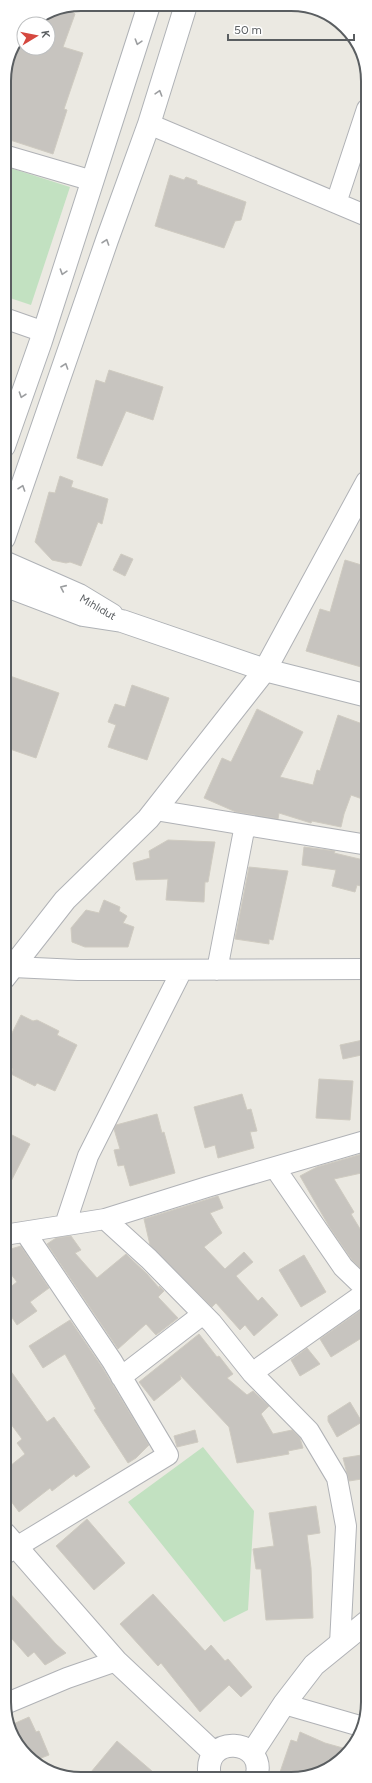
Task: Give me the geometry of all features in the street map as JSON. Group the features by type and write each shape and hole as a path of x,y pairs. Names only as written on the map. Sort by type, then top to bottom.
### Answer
{"main road":[{"path":"11,426 44,332 147,11"},
{"path":"11,518 149,124 184,11"},
{"path":"11,970 65,900 148,819 265,670 361,495"},
{"name":"Mıhlıdut","path":"11,565 79,595 122,621"},
{"name":"Mıhlıdut","path":"11,588 83,615 122,621"},
{"path":"122,621 265,670 361,694"},
{"path":"11,1548 116,1661 214,1754"},
{"path":"252,1753 284,1704 314,1665 361,1627"},
{"path":"209,1772 210,1761 214,1754 221,1748 229,1745 237,1745 252,1753 258,1768 257,1772"}],"street":[{"path":"149,124 361,213"},
{"path":"336,203 361,127"},
{"path":"11,157 93,181"},
{"path":"11,320 44,332"},
{"path":"155,810 361,844"},
{"path":"217,970 245,825"},
{"path":"11,973 78,970 361,969"},
{"path":"65,1225 88,1156 182,970"},
{"path":"11,1234 105,1219 207,1187 361,1142"},
{"path":"275,1168 342,1267 361,1285"},
{"path":"105,1219 203,1314 252,1373 309,1431 337,1478 346,1526 340,1644"},
{"path":"11,1543 168,1456 122,1378 25,1232"},
{"path":"252,1373 361,1296"},
{"path":"122,1378 203,1314"},
{"path":"11,1701 67,1678 116,1661"},
{"path":"284,1704 357,1725"}],"green space":[{"path":"11,168 70,187 31,305 11,298"},
{"path":"203,1447 254,1511 248,1610 224,1622 128,1502"}],"building":[{"path":"72,12 75,14 63,47 83,53 64,109 67,110 53,154 11,140 11,76 16,55 56,56 56,16"},
{"path":"170,175 184,180 186,177 197,181 197,184 246,202 241,220 235,221 224,248 155,226"},
{"path":"109,370 163,387 153,420 126,411 102,466 77,458 96,380 105,383"},
{"path":"60,476 73,481 71,487 108,499 102,524 98,522 81,566 70,562 66,563 52,560 35,542 49,492 55,493"},
{"path":"121,554 133,559 125,576 113,570"},
{"path":"345,560 361,565 361,667 306,651 320,609 330,612"},
{"path":"11,676 59,693 36,758 11,749"},
{"path":"132,685 169,698 147,760 108,747 116,725 108,722 115,704 125,707"},
{"path":"257,709 303,732 280,777 313,785 317,770 320,771 338,715 361,723 361,799 351,795 341,827 312,821 311,823 279,813 278,819 236,812 204,798 222,758 231,762"},
{"path":"168,840 215,842 208,882 205,882 204,902 166,900 168,879 136,880 133,863 150,858 149,851"},
{"path":"304,847 335,851 334,853 361,859 361,886 357,885 355,892 332,886 336,870 302,865"},
{"path":"249,867 288,871 273,940 269,939 269,944 235,939"},
{"path":"104,900 120,907 119,911 127,916 123,923 134,927 128,947 85,947 72,942 71,928 86,910 99,913"},
{"path":"21,1015 33,1021 37,1020 59,1031 57,1035 77,1045 55,1091 37,1083 35,1086 11,1074 13,1069 11,1068 11,1035"},
{"path":"361,1040 361,1055 343,1059 340,1045"},
{"path":"319,1079 353,1081 350,1120 316,1118"},
{"path":"242,1094 247,1110 251,1109 257,1131 250,1132 254,1148 218,1158 215,1145 205,1148 194,1107"},
{"path":"157,1114 162,1133 164,1132 175,1173 130,1186 124,1165 118,1166 114,1150 120,1149 114,1129 116,1125"},
{"path":"11,1134 30,1144 11,1181"},
{"path":"361,1154 361,1173 334,1179 354,1212 351,1214 361,1230 361,1269 352,1260 330,1228 300,1176 317,1167"},
{"path":"218,1196 223,1208 210,1213 222,1233 204,1247 225,1269 244,1252 253,1262 236,1276 258,1301 262,1297 278,1315 254,1336 245,1325 240,1330 216,1303 212,1307 150,1245 144,1219"},
{"path":"71,1236 81,1250 75,1253 97,1278 126,1254 160,1289 159,1286 164,1291 158,1297 178,1318 156,1335 146,1324 118,1349 47,1244 56,1238"},
{"path":"21,1246 49,1288 30,1302 37,1311 17,1325 11,1316 11,1286 17,1282 11,1274 11,1249"},
{"path":"304,1255 326,1292 301,1307 279,1270"},
{"path":"361,1310 361,1338 331,1357 320,1339"},
{"path":"70,1320 102,1367 149,1445 136,1458 128,1463 94,1410 96,1409 65,1354 43,1368 29,1346"},
{"path":"199,1334 233,1374 227,1378 247,1395 253,1391 269,1406 261,1414 273,1434 292,1430 300,1438 303,1448 288,1451 289,1454 237,1463 229,1427 180,1375 181,1379 154,1401 139,1382"},
{"path":"307,1348 320,1364 300,1376 291,1360"},
{"path":"11,1371 47,1422 54,1417 90,1467 76,1477 74,1474 52,1491 50,1488 19,1512 11,1501 11,1465 25,1454 17,1443 22,1439 11,1424"},
{"path":"350,1402 361,1423 337,1437 328,1421 328,1416"},
{"path":"195,1430 198,1442 177,1447 174,1436"},
{"path":"361,1455 361,1479 349,1481 343,1458"},
{"path":"316,1506 320,1533 307,1535 311,1568 313,1618 266,1620 261,1569 256,1569 253,1549 274,1546 269,1513"},
{"path":"87,1519 125,1563 94,1590 56,1546"},
{"path":"153,1594 205,1651 211,1645 225,1661 228,1659 252,1687 241,1697 229,1685 200,1712 161,1663 158,1666 120,1624"},
{"path":"11,1595 66,1653 45,1665 34,1652 28,1657 11,1638"},
{"path":"29,1717 36,1732 39,1731 49,1755 38,1758 23,1741 14,1724"},
{"path":"300,1732 325,1743 344,1748 334,1758 314,1768 300,1771 280,1772 291,1740 297,1742"},
{"path":"117,1741 153,1772 91,1772"}]}
